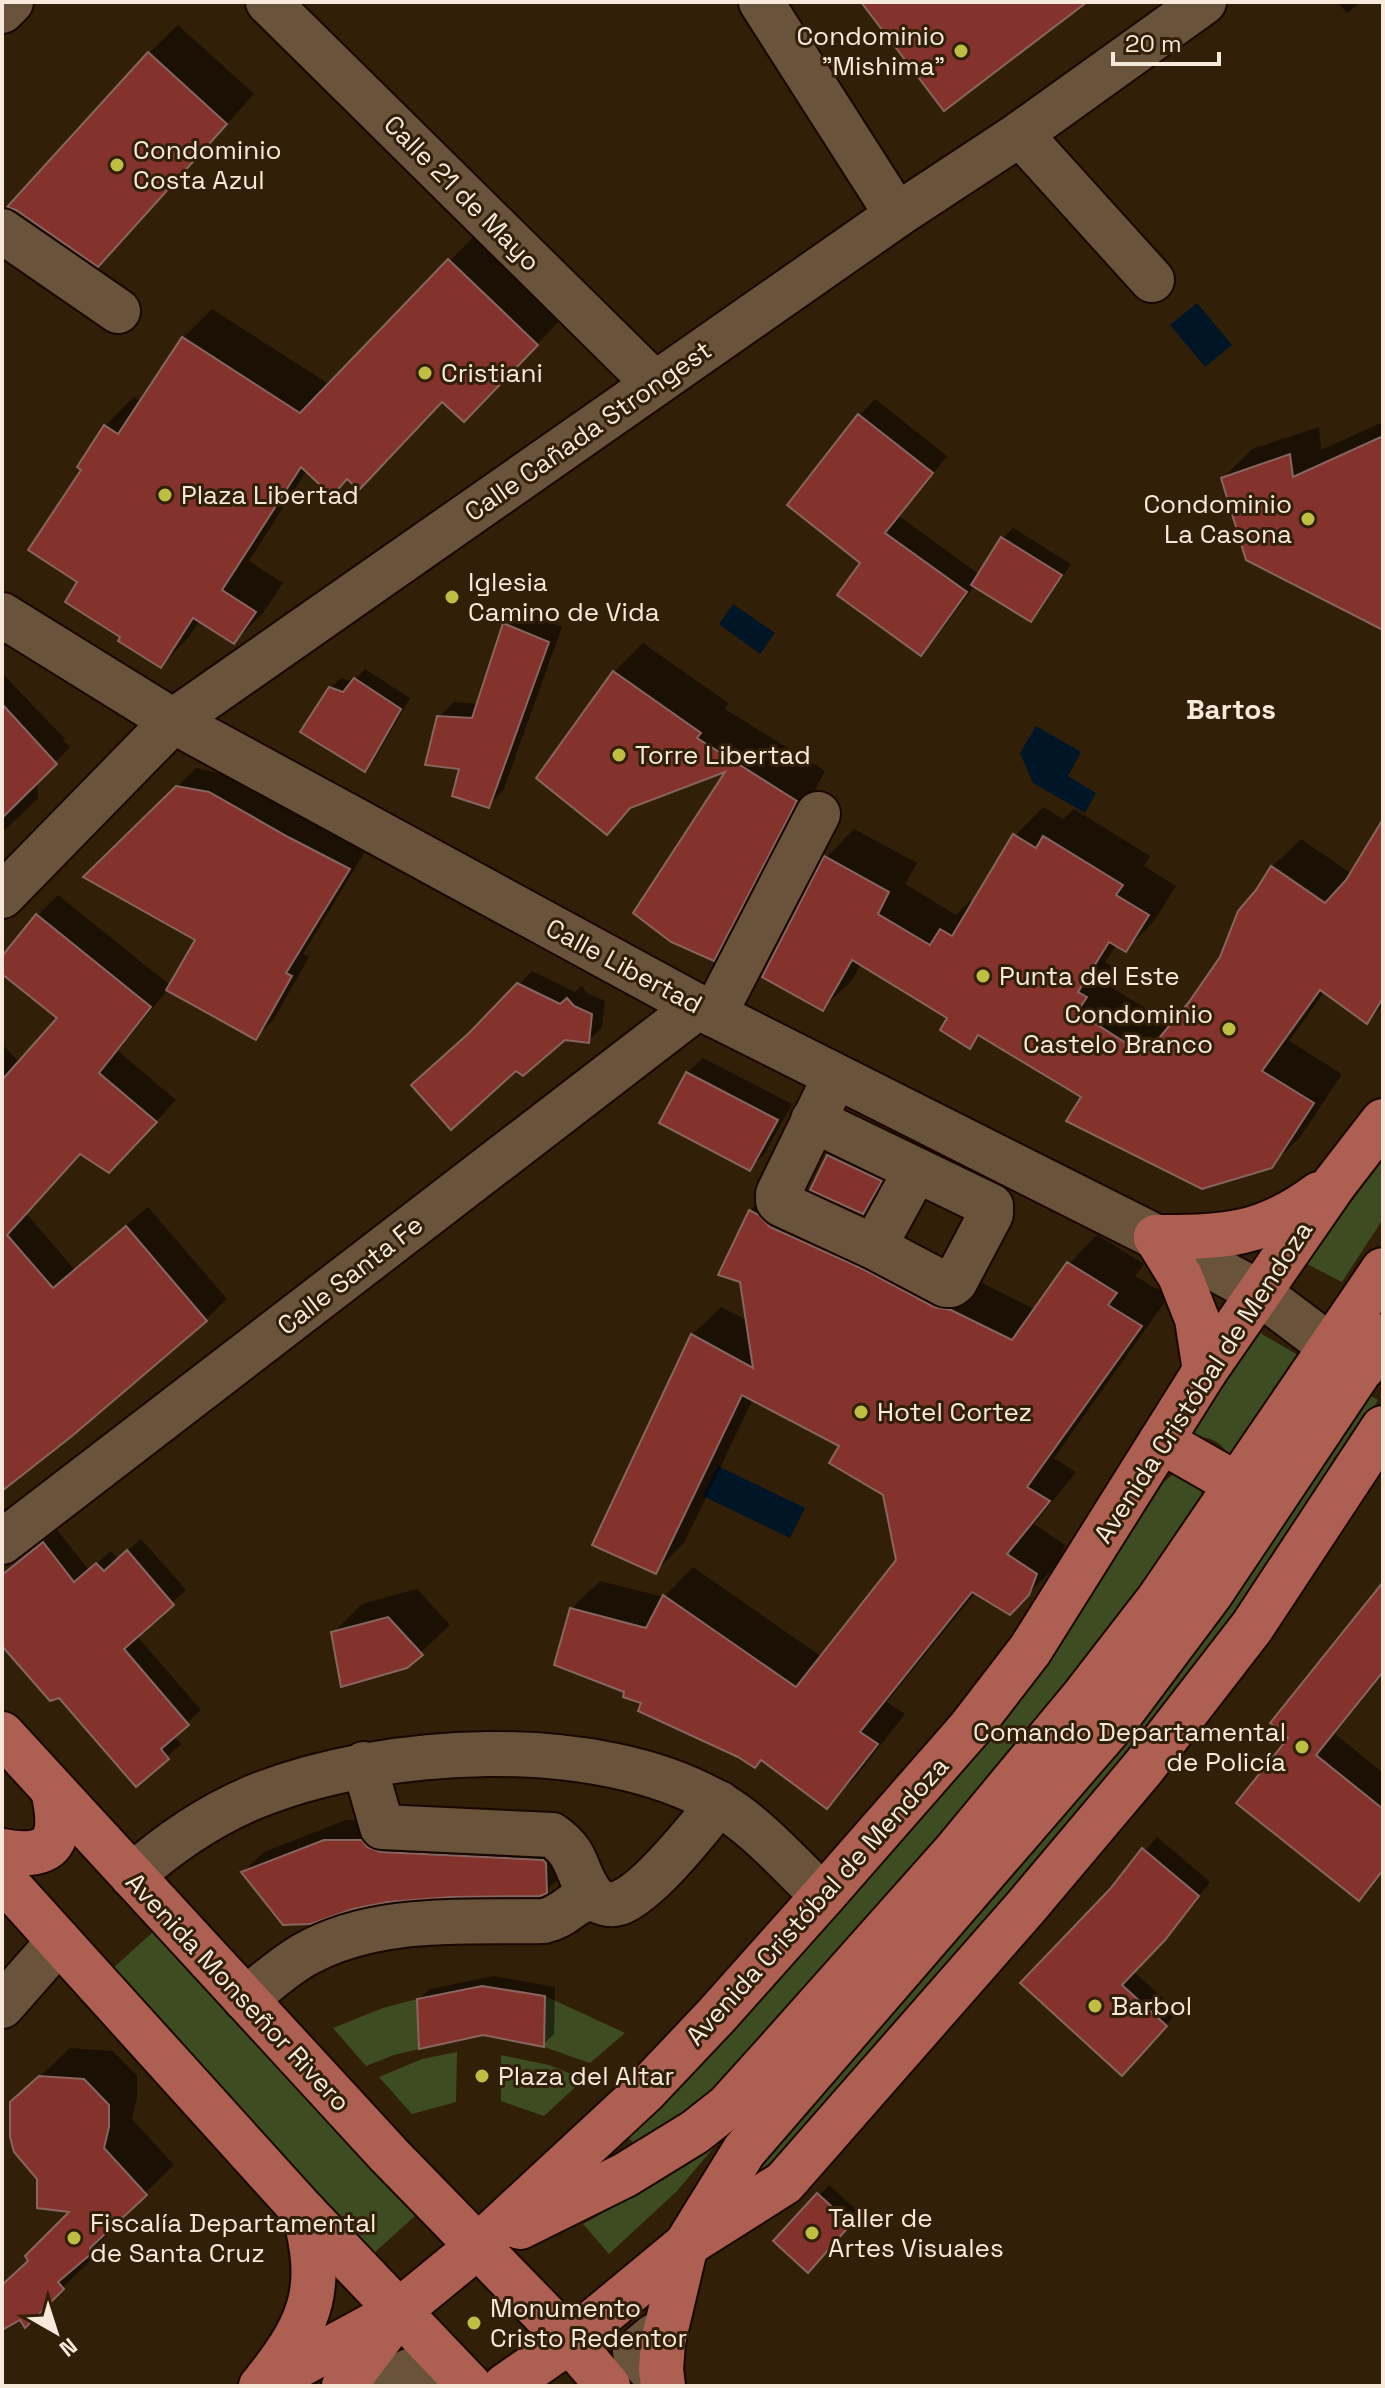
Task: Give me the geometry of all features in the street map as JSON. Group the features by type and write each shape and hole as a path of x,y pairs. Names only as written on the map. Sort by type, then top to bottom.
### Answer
{"main road":[{"name":"Avenida Cristóbal de Mendoza","path":"261,2386 399,2311 477,2247 644,2092 823,1896 970,1728 1030,1650 1205,1371 1335,1183 1383,1121"},
{"path":"1156,1237 1209,1237 1240,1233 1274,1222 1335,1183"},
{"path":"1156,1237 1180,1276 1197,1319 1205,1371"},
{"name":"Avenida Cristóbal de Mendoza","path":"686,2245 744,2151 1049,1800 1161,1663 1211,1593 1368,1345 1383,1270"},
{"name":"Avenida Cristóbal de Mendoza","path":"477,2247 625,2175 695,2132 728,2106 953,1854 1084,1696 1159,1599 1238,1485 1368,1345"},
{"name":"Avenida Cristóbal de Mendoza","path":"505,2386 570,2341 686,2245 784,2183 1026,1907 1143,1768 1252,1627 1370,1455 1383,1428"},
{"path":"1161,1441 1238,1485"},
{"name":"Avenida Monseñor Rivero","path":"2,1734 389,2155 570,2341 608,2386"},
{"path":"2,1851 36,1853 54,1839 59,1815 53,1790"},
{"path":"2,1878 304,2212 470,2386"},
{"path":"261,2386 290,2350 311,2305 314,2260 304,2212"},
{"path":"657,2379 686,2245"},
{"name":"Avenida Cristóbal de Mendoza","path":"344,2386 399,2311"}],"street":[{"path":"2,11 11,2"},
{"name":"Calle 21 de Mayo","path":"268,2 655,384"},
{"path":"761,2 897,215"},
{"name":"Calle Cañada Strongest","path":"2,896 173,721 897,215 1020,134 1204,2"},
{"path":"1020,134 1152,280"},
{"path":"2,231 118,311"},
{"name":"Calle Libertad","path":"2,615 173,721 705,1010 1368,1345"},
{"name":"Calle Santa Fe","path":"2,1542 686,1016 705,1010 818,814"},
{"path":"813,1120 991,1206 955,1282 946,1285 778,1201 778,1194 813,1120 835,1077"},
{"path":"874,1247 916,1170"},
{"path":"132,1876 165,1847 198,1826 252,1798 308,1778 364,1764 499,1753 581,1759 637,1771 719,1803 745,1822 823,1896"},
{"path":"364,1764 382,1827 552,1835 570,1851 593,1897 608,1905 620,1903 638,1892 680,1850 719,1803"},
{"path":"245,1999 303,1956 350,1936 394,1925 544,1921 564,1914 581,1899 593,1897"},
{"path":"2,2006 59,1941"},
{"path":"392,2386 409,2371 417,2380 410,2386"}],"green space":[{"path":"1383,1160 1383,1219 1342,1282 1305,1263"},
{"path":"1255,1330 1303,1358 1233,1461 1215,1441 1188,1436"},
{"path":"1364,1392 1378,1400 1241,1612 1174,1702 790,2148 762,2169 754,2170"},
{"path":"1185,1471 1200,1485 1200,1507 1095,1657 1015,1754 704,2106 635,2145 629,2138 837,1910 1019,1701 1062,1642 1164,1482 1172,1475"},
{"path":"153,1932 416,2215 374,2253 112,1969"},
{"path":"545,1996 625,2033 590,2063 544,2047"},
{"path":"417,1999 419,2049 366,2066 333,2028 383,2008"},
{"path":"457,2052 456,2102 412,2114 379,2077 422,2059"},
{"path":"501,2055 549,2065 584,2079 544,2116 501,2101"},
{"path":"720,2140 677,2191 609,2254 583,2224 666,2178"}],"water":[{"path":"1197,303 1232,345 1205,367 1170,325"},
{"path":"733,604 775,633 760,654 719,624"},
{"path":"1036,726 1081,752 1068,776 1096,793 1085,813 1033,783 1020,753"},
{"path":"718,1466 805,1508 790,1538 703,1496"}],"building":[{"name":"Condominio \"Mishima\"","path":"861,2 1087,2 944,111"},
{"name":"Condominio Costa Azul","path":"148,52 227,124 98,267 16,210 7,207"},
{"path":"448,259 538,345 464,422 442,402 359,490 347,479 332,496 301,467 222,590 256,612 234,644 193,618 161,668 65,602 77,582 28,550 81,470 77,467 104,425 118,434 182,337 300,413"},
{"path":"858,414 933,473 885,533 967,592 921,656 837,595 860,563 787,505"},
{"name":"Condominio La Casona","path":"1383,436 1383,630 1246,560 1221,478 1290,454 1293,477"},
{"path":"1001,537 1062,575 1031,622 971,585"},
{"path":"503,623 549,642 489,808 452,796 459,769 425,765 437,716 472,718"},
{"path":"613,671 701,733 697,738 797,801 714,961 671,942 633,913 725,772 630,808 607,835 536,778"},
{"path":"354,678 401,709 365,772 300,732 329,687 343,692"},
{"path":"2,704 57,764 2,818"},
{"path":"176,786 209,792 350,869 286,973 292,976 256,1040 166,990 195,940 83,877"},
{"path":"1383,819 1383,998 1367,1024 1320,990 1262,1071 1314,1103 1272,1168 1202,1189 1066,1121 1081,1097 978,1035 970,1049 940,1030 947,1018 852,960 823,1011 762,977 824,856 889,892 878,914 930,945 940,929 952,936 1013,834 1036,848 1043,836 1123,885 1116,895 1149,915 1126,952 1109,942 1078,992 1087,997 1077,1012 1142,1053 1189,1002 1220,957 1238,911 1271,866 1325,903 1346,880"},
{"path":"36,914 151,1007 99,1073 157,1122 109,1173 80,1154 7,1235 53,1288 126,1226 207,1321 2,1491 2,1080 57,1018 2,974 2,956"},
{"path":"517,983 560,1004 567,998 574,1006 592,1014 589,1043 565,1040 523,1076 516,1071 451,1130 411,1085 469,1033"},
{"path":"686,1072 778,1120 750,1171 659,1123"},
{"path":"827,1155 882,1181 863,1214 810,1190"},
{"path":"749,1210 759,1215 770,1227 863,1269 934,1307 951,1310 1012,1340 1067,1262 1117,1293 1108,1305 1142,1326 1027,1487 1050,1501 1007,1554 1037,1574 1029,1595 1010,1615 972,1592 860,1732 878,1744 827,1809 761,1760 755,1768 738,1757 638,1711 641,1703 623,1697 624,1692 554,1665 570,1608 646,1628 663,1595 796,1687 896,1560 883,1495 829,1463 839,1446 742,1395 656,1574 592,1545 691,1334 753,1368 740,1282 718,1275"},
{"path":"43,1542 74,1582 96,1563 104,1571 127,1550 174,1605 124,1649 189,1725 161,1749 169,1759 136,1787 59,1698 50,1701 2,1646 2,1575"},
{"name":"Comando Departamental de Policía","path":"1383,1582 1383,1672 1316,1755 1383,1809 1383,1870 1359,1901 1236,1803 1288,1738 1270,1723"},
{"path":"388,1617 423,1655 407,1668 341,1687 331,1632"},
{"path":"324,1840 362,1840 367,1847 381,1852 543,1860 546,1863 547,1893 540,1896 452,1897 388,1902 353,1909 311,1924 283,1925 241,1872"},
{"path":"1142,1848 1199,1896 1165,1940 1122,1985 1167,2026 1122,2076 1020,1983 1110,1889"},
{"path":"482,1986 545,1996 544,2047 483,2035 419,2049 417,1999"},
{"path":"39,2076 84,2079 109,2105 109,2127 104,2148 147,2195 90,2248 92,2253 58,2282 64,2289 25,2328 20,2320 2,2330 2,2285 28,2261 25,2256 69,2212 37,2208 37,2179 14,2152 10,2137 10,2102"},
{"name":"Taller de Artes Visuales","path":"817,2193 851,2224 808,2273 773,2241"}],"place":[{"name":"Condominio \"Mishima\"","path":"961,51"},
{"name":"Condominio Costa Azul","path":"117,165"},
{"name":"Cristiani","path":"425,373"},
{"name":"Plaza Libertad","path":"165,495"},
{"name":"Condominio La Casona","path":"1308,519"},
{"name":"Iglesia Camino de Vida","path":"452,597"},
{"name":"Torre Libertad","path":"619,755"},
{"name":"Punta del Este","path":"983,976"},
{"name":"Condominio Castelo Branco","path":"1229,1029"},
{"name":"Hotel Cortez","path":"861,1412"},
{"name":"Comando Departamental de Policía","path":"1302,1747"},
{"name":"Barbol","path":"1095,2006"},
{"name":"Plaza del Altar","path":"482,2076"},
{"name":"Taller de Artes Visuales","path":"812,2233"},
{"name":"Fiscalía Departamental de Santa Cruz","path":"74,2238"},
{"name":"Monumento Cristo Redentor","path":"474,2323"}],"district":[{"name":"Bartos","path":"1231,709"}]}
